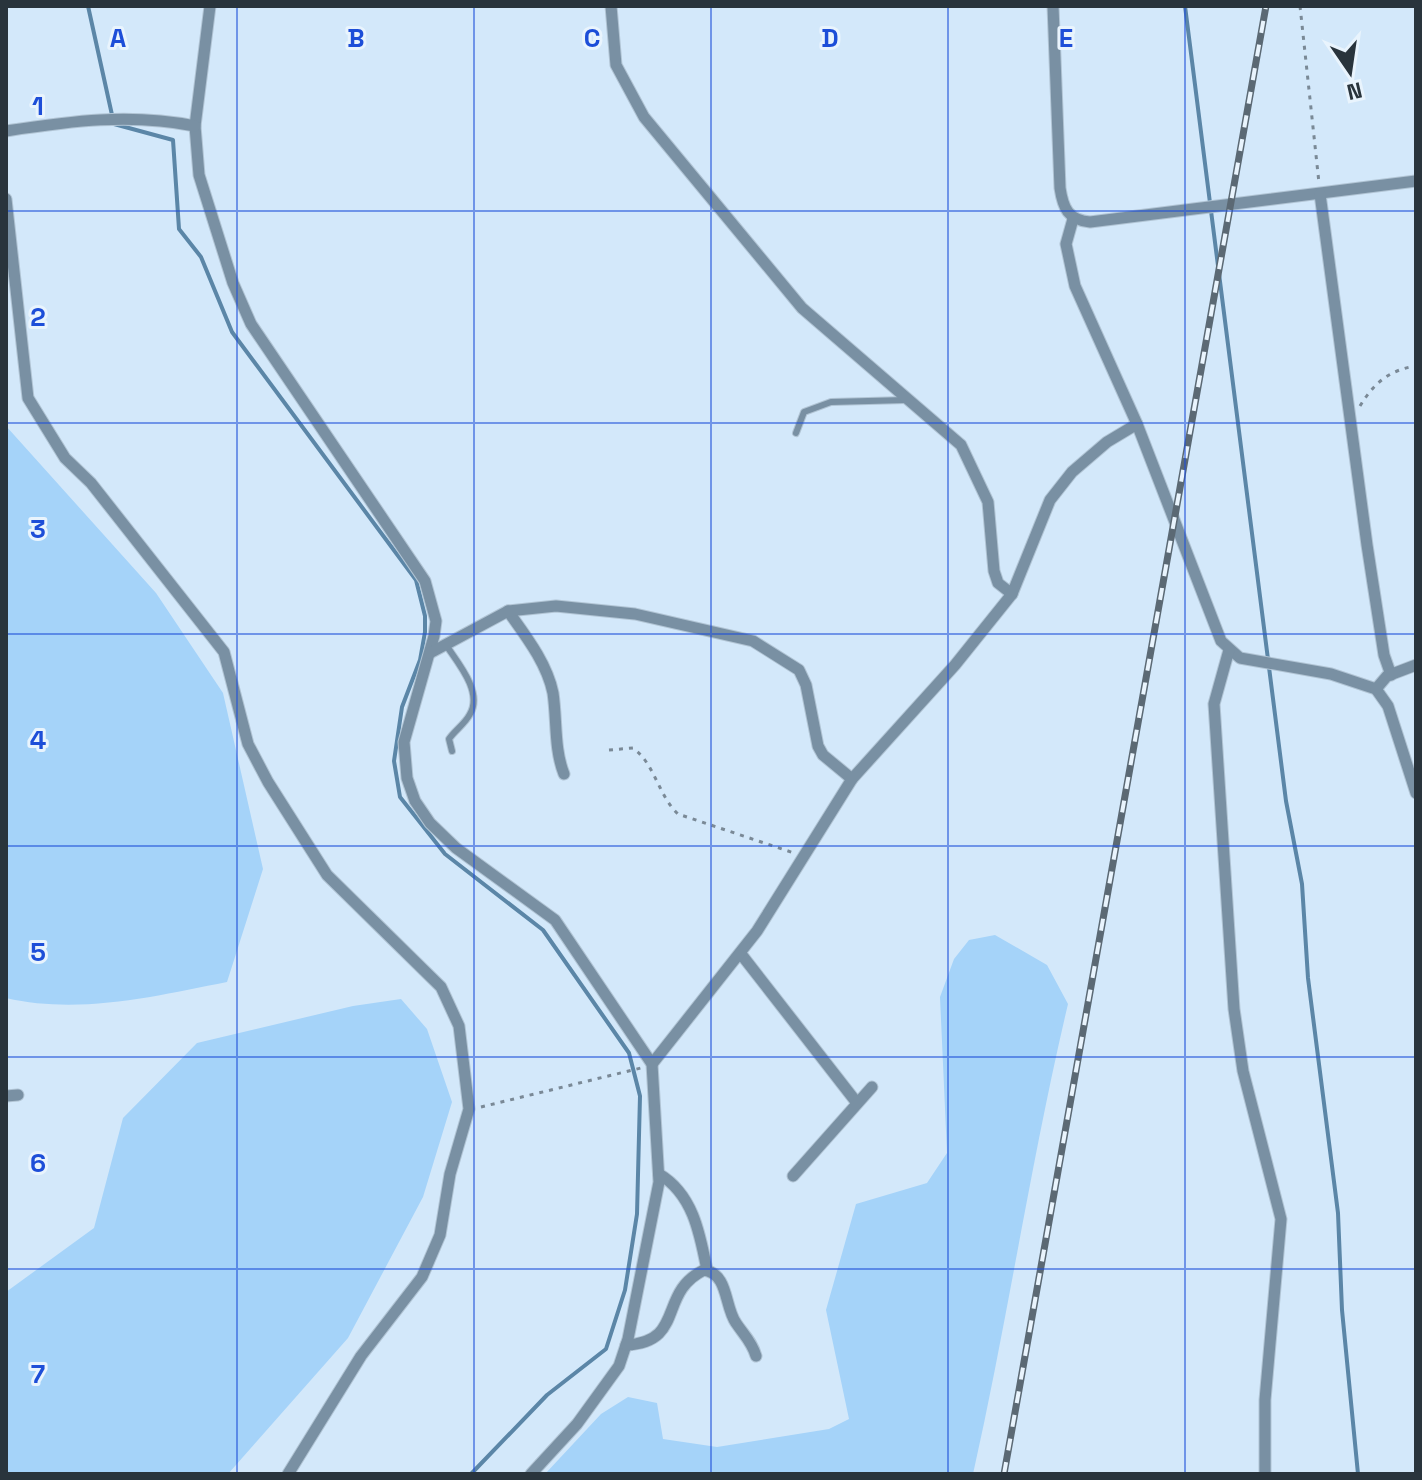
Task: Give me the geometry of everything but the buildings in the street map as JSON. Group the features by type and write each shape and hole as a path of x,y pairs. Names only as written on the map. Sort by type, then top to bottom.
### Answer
{"street":[{"path":"210,6 195,126 204,196 251,324 425,581 436,621 404,742 407,778 415,801 430,823 456,848 555,920 652,1064 659,1174 649,1244 626,1345 619,1366 577,1424 531,1474"},
{"path":"611,6 616,65 644,117 802,308 961,445 971,461 993,522 994,571 998,583 1012,594"},
{"path":"1053,6 1060,188 1063,206 1073,219 1090,222 1416,181"},
{"path":"6,131 97,117 158,119 195,126"},
{"path":"1320,194 1384,655 1391,675"},
{"path":"6,199 28,398 65,458 99,493 224,652 248,744 268,782 327,875 441,987 459,1026 469,1109 450,1174 440,1235 422,1277 361,1356 288,1474"},
{"path":"1073,219 1066,244 1075,286 1137,424 1208,614 1229,650 1240,658 1331,674 1376,689 1388,706 1416,793"},
{"path":"652,1064 741,954 852,779 955,665 1012,594 1050,500 1084,462 1137,424"},
{"path":"430,653 508,611 556,606 635,614 753,641 799,670 806,685 818,746 838,769 852,779"},
{"path":"508,611 531,644 552,691 558,753 564,774"},
{"path":"1229,650 1214,704 1215,749 1227,859 1234,1009 1243,1071 1281,1219 1265,1400 1265,1474"},
{"path":"1376,689 1391,675 1416,665"},
{"path":"741,954 857,1103"},
{"path":"793,1176 872,1087"},
{"path":"659,1174 670,1181 690,1205 707,1270 719,1279 734,1321 753,1345 756,1356"},
{"path":"626,1345 645,1344 663,1332 680,1288 695,1274 707,1270"}],"lane":[{"path":"796,433 804,412 818,404 854,400 900,402 910,398"},
{"path":"446,645 467,678 475,701 471,713 449,739 452,751"}],"path":[{"path":"1300,6 1320,194"},
{"path":"1349,413 1357,411 1370,391 1390,373 1416,366"},
{"path":"609,750 633,748 643,755 669,805 678,814 805,857"},
{"path":"469,1109 652,1064"}],"shaded area":[{"path":"6,426 156,593 223,693 263,869 227,982 117,1002 61,1005 6,998"},
{"path":"995,935 1047,965 1068,1004 973,1474 545,1474 601,1414 628,1397 657,1403 663,1439 717,1447 829,1429 849,1419 826,1310 856,1204 927,1183 947,1153 940,997 954,959 969,940"},
{"path":"401,999 427,1029 452,1102 423,1197 348,1338 228,1474 6,1474 6,1292 94,1228 123,1118 197,1043 353,1006"}],"waterway":[{"path":"88,6 114,124 173,140 179,229 201,257 232,332 416,580 425,616 425,632 420,660 402,707 394,761 400,797 445,854 543,930 629,1053 640,1096 637,1214 625,1290 606,1349 547,1395 471,1474"},
{"path":"1185,6 1286,801 1302,884 1308,978 1338,1213 1342,1310 1358,1474"}],"railway":[{"path":"1004,1474 1266,6"}]}
